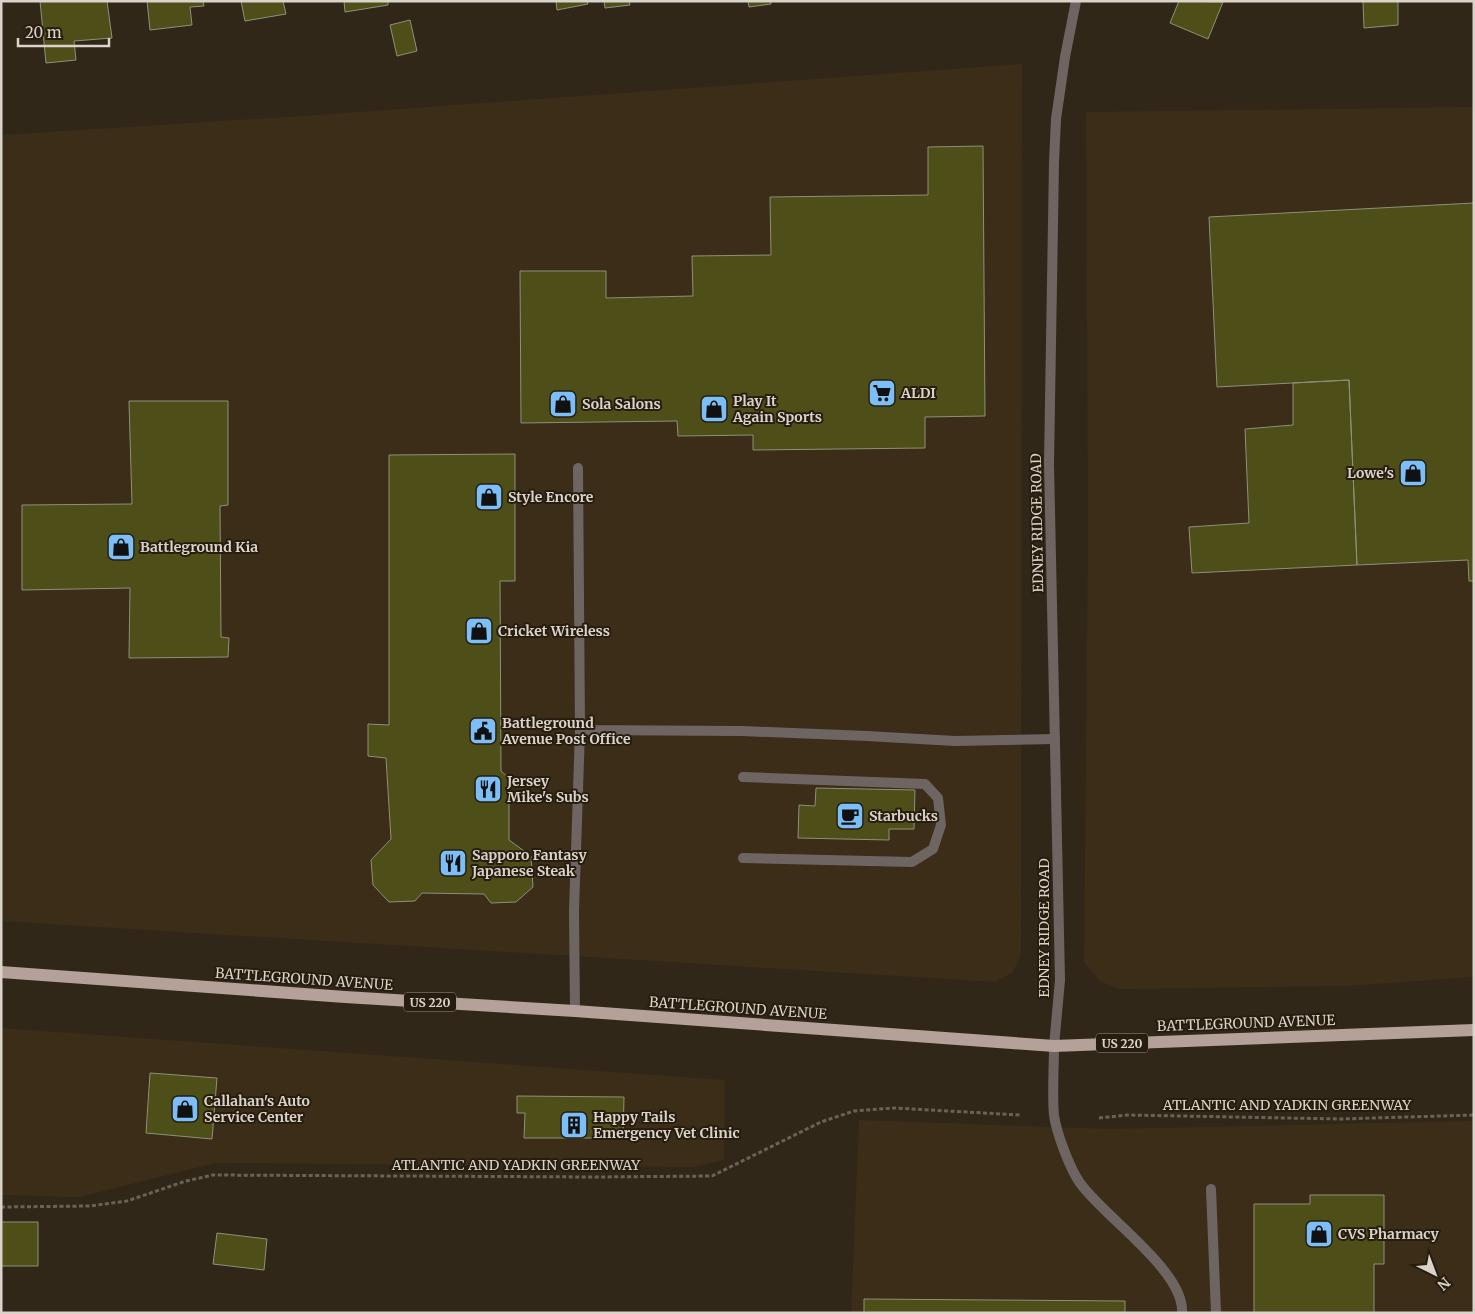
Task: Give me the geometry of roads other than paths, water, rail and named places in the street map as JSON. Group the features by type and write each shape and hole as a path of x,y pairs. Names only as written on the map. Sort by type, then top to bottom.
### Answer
{"main road":[{"name":"BATTLEGROUND AVENUE","path":"1,972 1054,1046 1474,1030"}],"street":[{"name":"EDNEY RIDGE ROAD","path":"1076,1 1056,119 1054,162 1049,464 1060,980 1054,1046 1054,1116 1063,1148 1080,1183 1111,1218 1165,1272 1178,1290 1183,1308 1182,1313"},
{"path":"575,1011 574,911 580,730 578,468"},
{"path":"580,730 742,731 955,741 1055,739"},
{"path":"743,777 925,784 938,798 941,825 933,848 912,862 744,858"},
{"path":"1211,1189 1216,1313"}],"place":[{"name":"ALDI","path":"882,393"},
{"name":"Sola Salons","path":"563,404"},
{"name":"Play It Again Sports","path":"714,409"},
{"name":"Lowe's","path":"1413,473"},
{"name":"Style Encore","path":"489,497"},
{"name":"Battleground Kia","path":"121,547"},
{"name":"Cricket Wireless","path":"479,631"},
{"name":"Battleground Avenue Post Office","path":"483,731"},
{"name":"Jersey Mike's Subs","path":"488,789"},
{"name":"Starbucks","path":"850,816"},
{"name":"Sapporo Fantasy Japanese Steak","path":"453,863"},
{"name":"Callahan's Auto Service Center","path":"185,1109"},
{"name":"Happy Tails Emergency Vet Clinic","path":"574,1125"},
{"name":"CVS Pharmacy","path":"1319,1234"}]}
